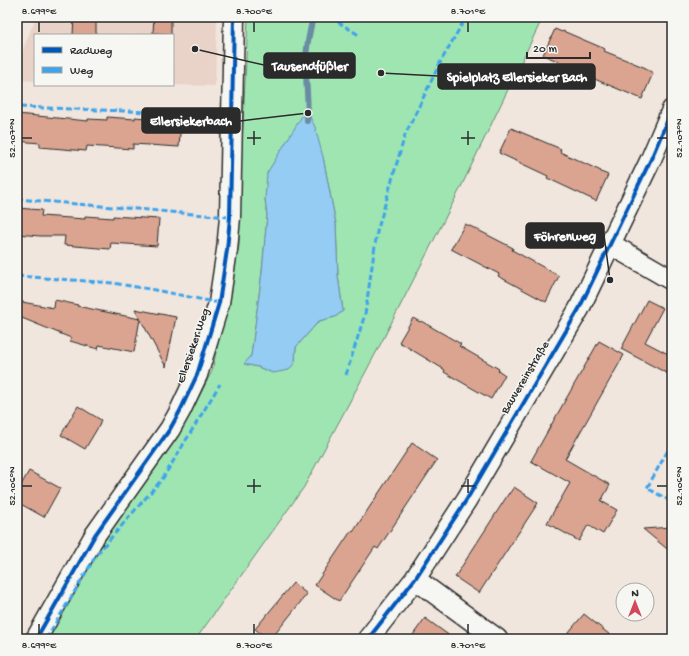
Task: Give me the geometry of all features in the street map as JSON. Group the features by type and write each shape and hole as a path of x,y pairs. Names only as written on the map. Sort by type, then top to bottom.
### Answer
{"street":[{"name":"Ellersieker Weg","path":"36,639 95,535 170,429 197,375 219,303 227,250 230,217 234,17"},
{"name":"Bauvereinstraße","path":"368,639 415,579 467,499 575,316 651,159 672,110"},
{"path":"610,244 672,280"},
{"path":"415,579 497,639"}],"shaded area":[{"path":"36,17 217,17 215,86 174,85 174,34 34,34 34,81 17,80 17,64"}],"green space":[{"path":"248,17 543,17 460,189 379,347 304,487 196,639 44,639 111,524 188,418 212,371 239,246","holes":["323,157 336,224 338,276 343,311 335,317 319,321 296,347 295,362 273,373 245,364 251,357 262,272 267,215 265,199"]}],"water":[{"path":"308,113 315,127 323,157 336,224 338,276 343,311 335,317 319,321 296,347 295,362 289,370 273,373 258,367 244,364 251,356 262,272 267,215 265,199 267,173 302,116"}],"building":[{"path":"74,17 96,17 96,34 73,34"},
{"path":"154,17 171,17 171,34 153,33"},
{"path":"555,29 605,49 604,51 646,68 653,73 642,99 543,55"},
{"path":"17,114 88,121 88,119 107,120 107,117 135,119 135,117 181,121 179,147 133,144 133,149 87,146 86,151 40,147 40,143 17,141"},
{"path":"511,128 561,149 560,152 608,175 596,201 499,153"},
{"path":"17,208 42,210 41,216 85,219 85,216 113,218 113,216 159,219 157,246 111,243 110,249 64,245 65,236 17,234"},
{"path":"465,224 513,248 512,250 559,276 546,302 498,276 499,274 451,249"},
{"path":"55,300 140,319 134,352 99,345 98,349 70,341 71,338 17,316 17,301 54,308"},
{"path":"647,300 663,308 645,342 672,356 672,376 621,349"},
{"path":"135,309 176,317 166,367"},
{"path":"413,318 461,344 459,346 499,369 498,370 505,375 491,399 444,372 445,370 399,342"},
{"path":"599,341 624,355 565,459 610,485 601,501 617,510 603,534 588,525 579,541 547,523 570,483 531,461"},
{"path":"78,406 101,420 85,449 61,435"},
{"path":"412,443 437,460 378,549 375,547 339,601 315,585 351,531 353,532"},
{"path":"29,471 60,488 44,517 17,502 17,492"},
{"path":"514,487 538,503 479,593 455,577"},
{"path":"672,527 672,553 643,529"},
{"path":"293,583 307,594 271,639 268,639 255,629"},
{"path":"584,614 615,639 563,639"},
{"path":"425,618 454,639 410,639"}],"waterway":[{"path":"307,121 308,108 306,57 313,17"}],"marked path":[{"path":"330,17 359,35"},
{"path":"346,375 365,314 377,232 405,135 441,61 466,17"},
{"path":"20,107 232,115"},
{"path":"17,199 230,217"},
{"path":"17,276 113,283 219,303"},
{"path":"46,639 97,554 163,478 220,384"},
{"path":"672,443 647,488 672,502"}],"cycle path":[{"path":"36,639 95,535 170,429 197,375 219,303 227,250 230,217 234,17"},
{"path":"368,639 415,579 467,499 579,309 651,159 672,110"}],"place":[{"name":"Tausendfüßler","path":"195,49"},
{"name":"Spielplatz Ellersieker Bach","path":"381,73"},
{"name":"Ellersiekerbach","path":"308,113"},
{"name":"Föhrenweg","path":"610,280"}]}
